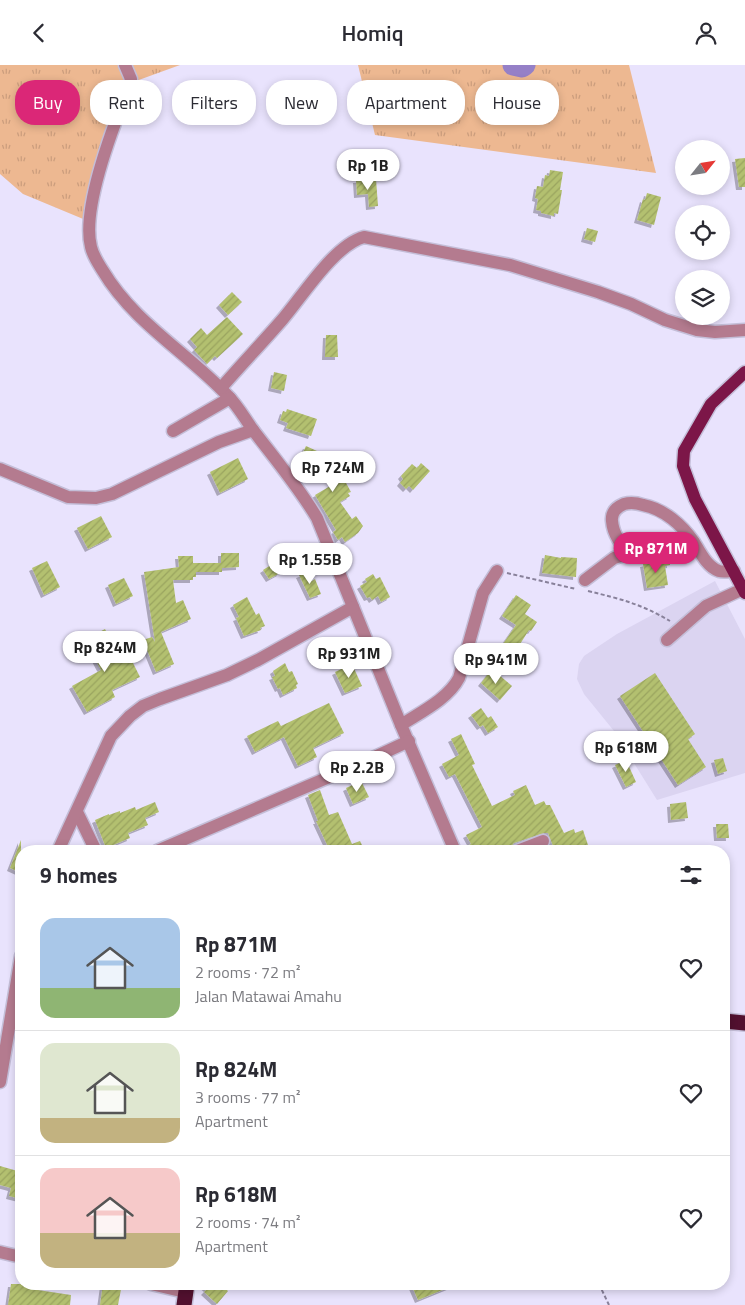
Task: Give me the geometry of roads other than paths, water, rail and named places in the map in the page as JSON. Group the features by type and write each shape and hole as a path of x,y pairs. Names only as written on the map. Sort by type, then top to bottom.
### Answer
{"highway":[{"path":"730,1022 745,1023"}],"main road":[{"path":"744,591 695,499 683,466 684,451 711,404 745,372"}],"street":[{"path":"125,65 131,79 109,139 93,197 90,219 91,249 107,278 138,315 230,398 302,493 317,518 401,725 452,845"},
{"path":"221,388 340,251 347,244 364,237 510,265 598,292 666,320 697,330 715,332 745,330"},
{"path":"173,431 230,398"},
{"path":"0,469 58,494 68,497 96,498 120,491 219,442 253,430"},
{"path":"668,551 641,556 627,550 615,531 612,520 616,508 630,503 651,506 676,521 689,535 711,566 719,571 734,571"},
{"path":"585,580 627,550"},
{"path":"401,725 441,699 456,685 483,593 497,571"},
{"path":"667,640 706,606 744,591"},
{"path":"61,845 111,736 120,724 144,707 160,699 227,675 258,660 353,607"},
{"path":"171,845 409,741"},
{"path":"77,812 93,845"},
{"path":"533,845 543,841"},
{"path":"0,1082 15,1020"},
{"path":"0,1252 15,1256"},
{"path":"171,1290 185,1294"}],"waterway":[{"path":"513,65 522,67 525,65"}]}
